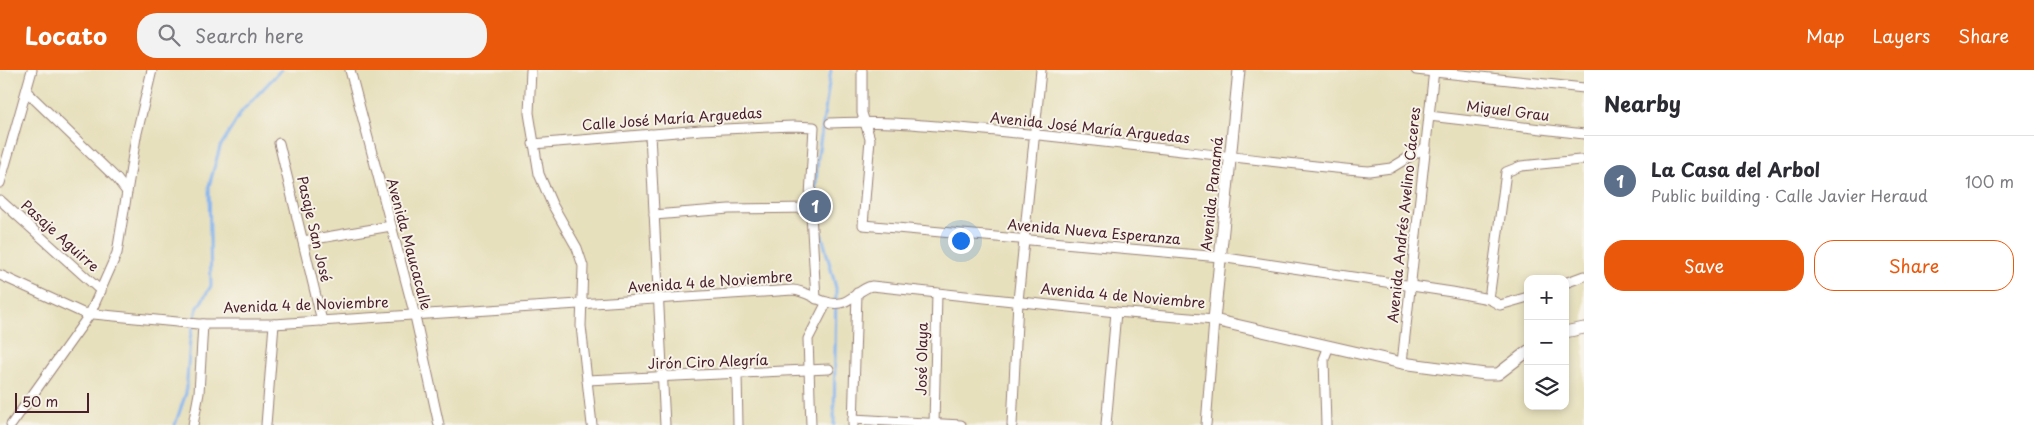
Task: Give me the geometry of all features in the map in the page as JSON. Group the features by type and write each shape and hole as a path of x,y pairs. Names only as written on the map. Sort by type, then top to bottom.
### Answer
{"street":[{"path":"0,183 32,70"},
{"path":"11,425 90,314 117,253 136,137 152,70"},
{"name":"Avenida Maucacalle","path":"350,70 415,316 439,425"},
{"path":"531,70 528,99 532,144 545,189 581,257 583,278 580,326 592,425"},
{"path":"862,70 862,103 865,121"},
{"path":"1012,425 1018,301 1041,70"},
{"name":"Avenida Panamá","path":"1214,320 1239,70"},
{"path":"1416,70 1584,88"},
{"name":"Avenida Andrés Avelino Cáceres","path":"1402,363 1434,71"},
{"path":"27,92 117,179 127,192"},
{"name":"Miguel Grau","path":"1429,116 1584,134"},
{"name":"Avenida José María Arguedas","path":"830,123 865,121 1034,134 1231,158 1380,171 1391,168 1426,147"},
{"name":"Avenida Nueva Esperanza","path":"865,121 870,133 870,146 863,226 1220,257 1489,299 1500,305 1524,298"},
{"name":"Calle José María Arguedas","path":"532,144 776,126 814,127 810,208"},
{"path":"650,134 665,425"},
{"name":"Pasaje San José","path":"279,142 322,321"},
{"path":"1489,299 1506,172 1521,166 1580,160"},
{"name":"Pasaje Aguirre","path":"0,200 101,291"},
{"path":"654,215 729,209 810,208 816,299"},
{"path":"303,241 391,226"},
{"name":"Avenida 4 de Noviembre","path":"0,275 83,313 200,324 274,324 415,316 793,290 800,290 816,299 840,303 872,286 1116,312 1214,320 1402,363 1492,375 1506,368 1524,354"},
{"path":"1569,282 1584,276"},
{"path":"858,293 853,422 960,425"},
{"name":"José Olaya","path":"934,424 937,293"},
{"path":"812,425 808,339 828,302"},
{"path":"1106,425 1116,312"},
{"path":"1206,425 1214,320"},
{"path":"193,425 199,393 200,324"},
{"path":"266,425 274,324"},
{"path":"1569,331 1584,328"},
{"path":"1326,425 1324,359 1329,346"},
{"name":"Jirón Ciro Alegría","path":"587,380 737,375 829,369"},
{"path":"737,375 738,425"}],"waterway":[{"path":"175,425 186,393 190,339 197,309 211,286 209,186 220,147 242,111 281,70"},
{"path":"831,70 818,156 815,195 821,232 836,288 834,425"}],"place":[{"name":"La Casa del Arbol","path":"815,206"}]}
